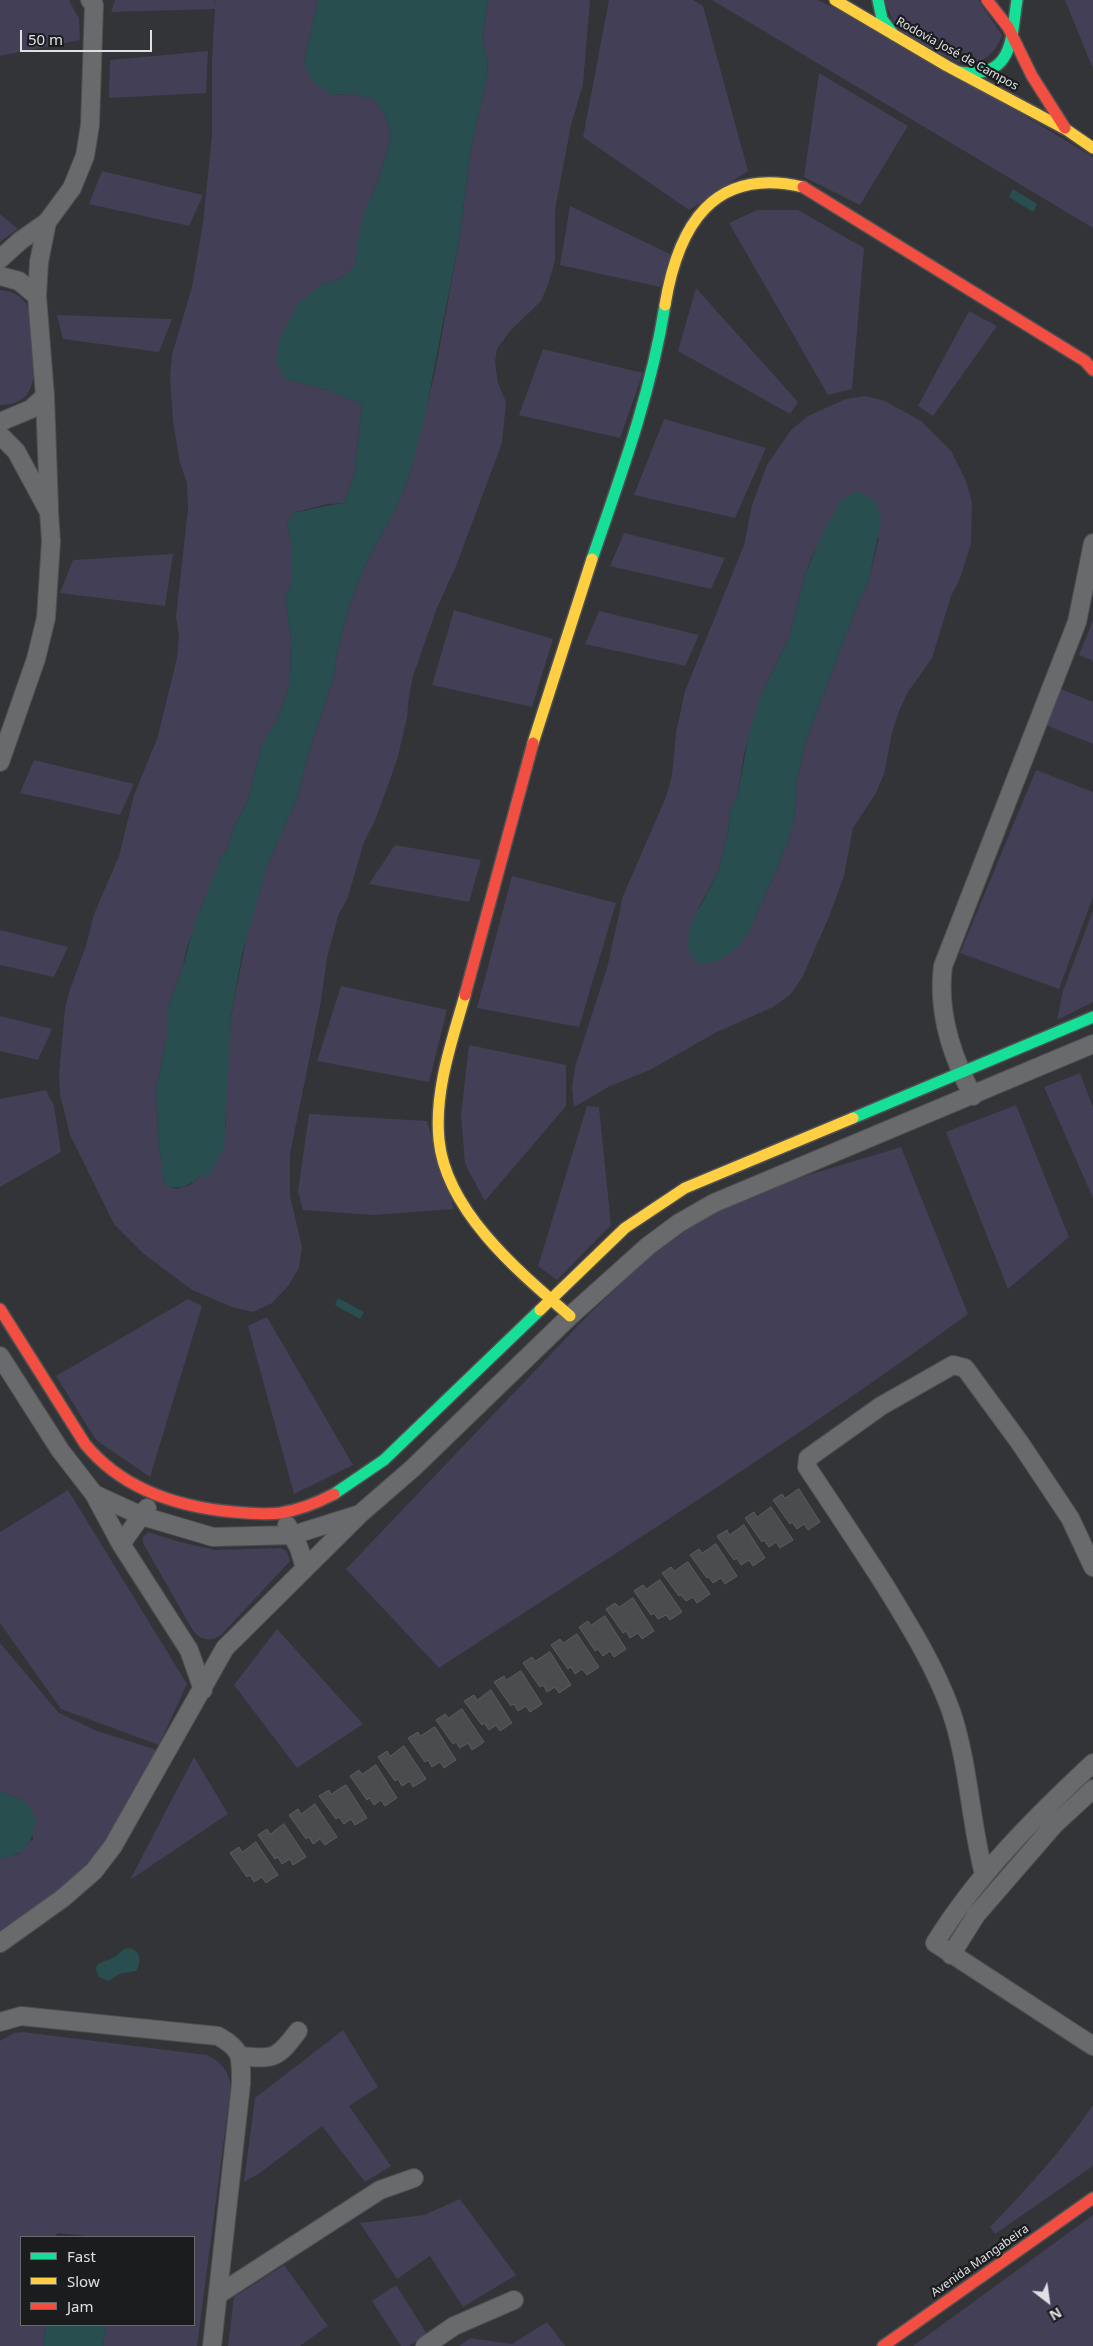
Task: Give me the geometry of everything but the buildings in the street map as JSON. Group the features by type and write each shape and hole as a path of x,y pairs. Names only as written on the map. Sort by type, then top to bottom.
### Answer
{"street":[{"name":"Rodovia José de Campos","path":"835,0 896,37 1067,130 1093,148"},
{"path":"878,0 878,8 882,20 896,37"},
{"name":"Rodovia José de Campos","path":"987,0 999,12 1013,33 1032,74 1067,130"},
{"path":"959,72 976,74 995,66 1010,46 1017,0"},
{"path":"0,259 20,241 47,222 72,188 85,156 90,125 95,2"},
{"path":"570,1316 550,1300 479,1225 458,1195 443,1163 437,1124 444,1079 488,905 551,683 640,415 656,357 671,280 680,246 692,223 722,194 739,186 762,181 786,182 804,187 1085,361 1093,370"},
{"path":"0,762 36,659 46,618 51,541 45,396 37,296 39,262 47,222"},
{"path":"0,276 20,281 37,296"},
{"path":"0,422 31,409 45,396"},
{"path":"0,436 16,451 49,512"},
{"path":"973,1096 960,1073 942,1011 940,990 944,966 1077,622 1093,543"},
{"path":"0,1309 78,1437 104,1464 125,1480 156,1496 186,1506 218,1512 281,1513 315,1502 348,1487 384,1460 625,1228 685,1188 1093,1017"},
{"path":"0,1943 63,1898 94,1871 113,1846 203,1690 225,1648 305,1568 335,1541 360,1514 413,1468 570,1316 648,1246 679,1223 714,1203 973,1096 1093,1044"},
{"path":"0,1356 60,1450 94,1494 121,1544 189,1650 203,1690"},
{"path":"984,1874 976,1838 968,1775 952,1713 942,1688 916,1636 807,1467 808,1458 881,1406 953,1365 960,1365 965,1368 1020,1443 1070,1518 1093,1567"},
{"path":"94,1494 142,1516 213,1537 293,1535 360,1514"},
{"path":"121,1544 156,1496"},
{"path":"281,1513 293,1535 305,1568"},
{"path":"189,1650 206,1654 225,1648"},
{"path":"1093,1763 1035,1818 984,1874 955,1910 935,1943 1093,2046"},
{"path":"951,1955 976,1915 1054,1825 1093,1789"},
{"path":"0,2022 21,2016 218,2036 232,2044 241,2056 241,2084 220,2294 212,2346"},
{"path":"241,2056 267,2059 284,2050 298,2031"},
{"path":"220,2294 380,2190 414,2178"},
{"name":"Avenida Mangabeira","path":"884,2346 1093,2198"},
{"path":"425,2346 454,2326 514,2300"}],"shaded area":[{"path":"0,0 69,0 79,19 80,40 0,56"},
{"path":"115,0 214,0 214,6 215,0 318,0 304,63 331,95 353,94 373,99 386,117 391,137 377,185 368,203 355,265 340,279 321,285 286,379 327,390 362,404 354,476 344,503 328,504 292,513 287,526 292,545 292,582 285,598 291,639 290,684 278,718 262,744 247,803 234,827 227,850 221,858 213,882 202,904 186,951 183,967 167,1008 167,1035 156,1090 159,1149 162,1161 162,1175 166,1186 177,1189 190,1185 200,1176 226,1127 225,1107 231,1017 247,934 267,866 298,796 308,755 334,676 337,652 351,600 368,559 398,505 409,476 435,372 460,235 471,147 486,82 488,61 482,41 488,0 590,0 583,84 571,125 555,210 555,260 549,282 541,301 510,331 497,349 495,362 498,383 506,402 502,443 456,566 437,608 413,676 407,718 397,760 375,821 364,842 348,897 338,916 327,958 321,1001 290,1154 290,1196 302,1247 299,1268 288,1286 272,1303 253,1312 232,1307 192,1290 144,1254 114,1224 70,1135 60,1094 59,1074 65,1009 70,989 86,946 94,914 119,856 134,795 157,739 177,658 179,637 176,617 188,509 187,483 180,463 173,421 170,377 172,355 192,287 203,223 212,135 212,59 215,9 111,12"},
{"path":"609,0 693,0 703,6 748,171 689,210 583,137"},
{"path":"712,0 818,0 897,39 1093,157 1093,228"},
{"path":"884,0 978,0 1002,35 997,46 989,56 973,64 961,63 899,34"},
{"path":"1065,0 1093,0 1093,69"},
{"path":"208,51 206,93 109,98 110,60"},
{"path":"819,73 908,126 860,205 804,177"},
{"path":"102,171 203,195 189,226 89,204"},
{"path":"570,206 674,256 660,287 560,265"},
{"path":"757,210 798,210 864,248 852,389 828,395 729,223"},
{"path":"0,214 18,229 0,242"},
{"path":"696,288 798,402 790,414 678,351"},
{"path":"0,290 18,295 30,312 34,374 29,392 22,399 0,405"},
{"path":"969,311 997,326 933,416 918,406"},
{"path":"57,315 172,319 159,352 63,339"},
{"path":"543,349 643,373 620,438 519,415"},
{"path":"866,396 885,401 921,421 951,451 966,481 972,502 971,544 959,581 951,596 932,658 908,692 899,711 892,733 884,774 876,793 853,828 844,876 829,917 802,978 790,995 773,1007 715,1033 650,1070 610,1086 574,1107 572,1088 575,1067 607,968 623,896 666,797 672,775 676,733 685,691 744,545 752,505 767,465 791,430 808,416 846,399","holes":["841,500 879,538 869,579 852,618 806,740 797,780 794,821 788,842 749,932 698,909 718,872 728,832 730,812 738,793 744,754 761,695 789,638 805,575 812,556"]},
{"path":"664,419 766,448 735,518 634,495"},
{"path":"624,533 725,558 711,589 610,566"},
{"path":"173,554 165,606 60,593 73,560"},
{"path":"454,610 553,639 532,707 432,685"},
{"path":"599,611 699,635 685,666 585,644"},
{"path":"1093,620 1093,661 1079,655"},
{"path":"1061,689 1093,702 1093,744 1046,725"},
{"path":"34,760 134,784 120,815 20,793"},
{"path":"1036,770 1093,792 1093,897 1059,989 960,953"},
{"path":"395,845 481,860 469,902 369,884"},
{"path":"512,876 616,903 579,1027 477,1008"},
{"path":"1093,910 1093,1002 1057,1020 1063,991"},
{"path":"0,930 68,947 54,977 0,965"},
{"path":"341,986 447,1010 429,1082 317,1061"},
{"path":"0,1016 52,1029 38,1060 0,1051"},
{"path":"469,1045 566,1065 566,1106 485,1201 465,1164 461,1115"},
{"path":"1080,1073 1093,1107 1093,1198 1044,1087"},
{"path":"46,1090 54,1106 61,1152 0,1187 0,1099"},
{"path":"1016,1105 1069,1237 1008,1289 946,1132"},
{"path":"587,1106 599,1107 611,1225 557,1280 538,1266"},
{"path":"309,1114 427,1121 454,1209 373,1215 303,1210 298,1191"},
{"path":"901,1147 968,1314 838,1406 640,1538 439,1668 346,1569 591,1312 673,1235 704,1216 782,1183"},
{"path":"188,1299 202,1306 150,1477 96,1440 56,1376"},
{"path":"267,1317 353,1465 294,1494 248,1326"},
{"path":"68,1490 187,1684 159,1745 61,1709 0,1623 0,1532"},
{"path":"148,1532 215,1550 281,1548 287,1552 290,1561 221,1635 209,1640 201,1638 192,1629 143,1543 143,1537"},
{"path":"277,1629 363,1724 297,1768 234,1685"},
{"path":"0,1643 59,1713 97,1731 157,1750 110,1843 70,1886 0,1931 0,1859 18,1854 33,1839 26,1802 0,1791"},
{"path":"194,1757 228,1814 130,1880"},
{"path":"343,2030 378,2087 349,2106 391,2166 365,2182 322,2126 260,2173 244,2182 255,2098"},
{"path":"23,2032 207,2055 226,2071 231,2086 197,2346 103,2346 106,2326 195,2326 195,2236 87,2236 57,2233 56,2236 20,2236 20,2326 46,2326 43,2346 0,2346 0,2041 14,2033"},
{"path":"1093,2105 1093,2166 995,2234 990,2227 1044,2168"},
{"path":"460,2199 516,2275 463,2307 430,2256 397,2279 360,2223 424,2215"},
{"path":"1093,2215 1093,2346 913,2346"},
{"path":"284,2265 328,2326 300,2346 228,2346 234,2297"},
{"path":"396,2285 427,2334 409,2346 401,2346 372,2301"},
{"path":"547,2322 565,2346 459,2346 470,2338 512,2344"}],"water":[{"path":"318,0 488,0 482,41 488,61 486,82 471,147 460,235 425,416 409,476 398,505 368,559 351,600 337,652 334,676 308,755 298,796 267,866 242,954 231,1017 224,1148 208,1177 200,1176 184,1186 176,1188 166,1186 162,1175 156,1090 167,1035 167,1008 183,967 195,922 221,858 227,850 234,827 247,803 262,744 278,718 290,684 291,639 285,598 292,582 292,545 287,526 292,513 344,503 354,476 362,404 327,390 286,379 276,361 279,340 298,304 321,285 340,279 355,265 361,223 377,185 391,137 386,117 373,99 353,94 331,95 313,82 304,63"},
{"path":"1013,189 1037,204 1033,212 1009,197"},
{"path":"859,491 876,502 881,522 869,579 852,618 806,740 797,780 794,821 788,842 749,932 737,948 720,960 699,965 688,948 689,928 718,872 728,832 730,812 738,793 749,733 761,695 789,638 805,575 821,536 841,500"},
{"path":"338,1298 364,1312 360,1319 335,1305"},
{"path":"0,1791 26,1802 36,1819 30,1842 26,1847 16,1854 0,1859"},
{"path":"127,1948 135,1951 139,1956 140,1960 136,1971 119,1974 109,1981 99,1977 97,1965 113,1958"},
{"path":"46,2326 106,2326 103,2346 43,2346"}],"traffic: fast":[{"path":"878,0 882,19 894,35"},
{"path":"959,72 977,73 990,69 1000,63 1011,42 1017,0"},
{"path":"592,559 643,402 652,370 665,305"},
{"path":"853,1118 1093,1017"},
{"path":"334,1494 384,1460 540,1310"}],"traffic: slow":[{"path":"835,0 947,66 1067,130 1093,148"},
{"path":"665,305 679,250 691,227 705,208 723,194 745,185 772,183 803,187"},
{"path":"533,743 592,559"},
{"path":"465,995 445,1066 439,1103 439,1140 445,1166 455,1191 470,1215 488,1238 529,1280 570,1316"},
{"path":"540,1310 625,1228 685,1188 853,1118"}],"traffic: jam":[{"path":"987,0 1008,27 1032,76 1065,128"},
{"path":"803,187 1085,361 1093,370"},
{"path":"465,995 533,743"},
{"path":"0,1309 85,1444 100,1460 133,1484 152,1493 192,1506 257,1514 274,1514 294,1510 334,1494"},
{"path":"883,2346 1093,2198"}]}
